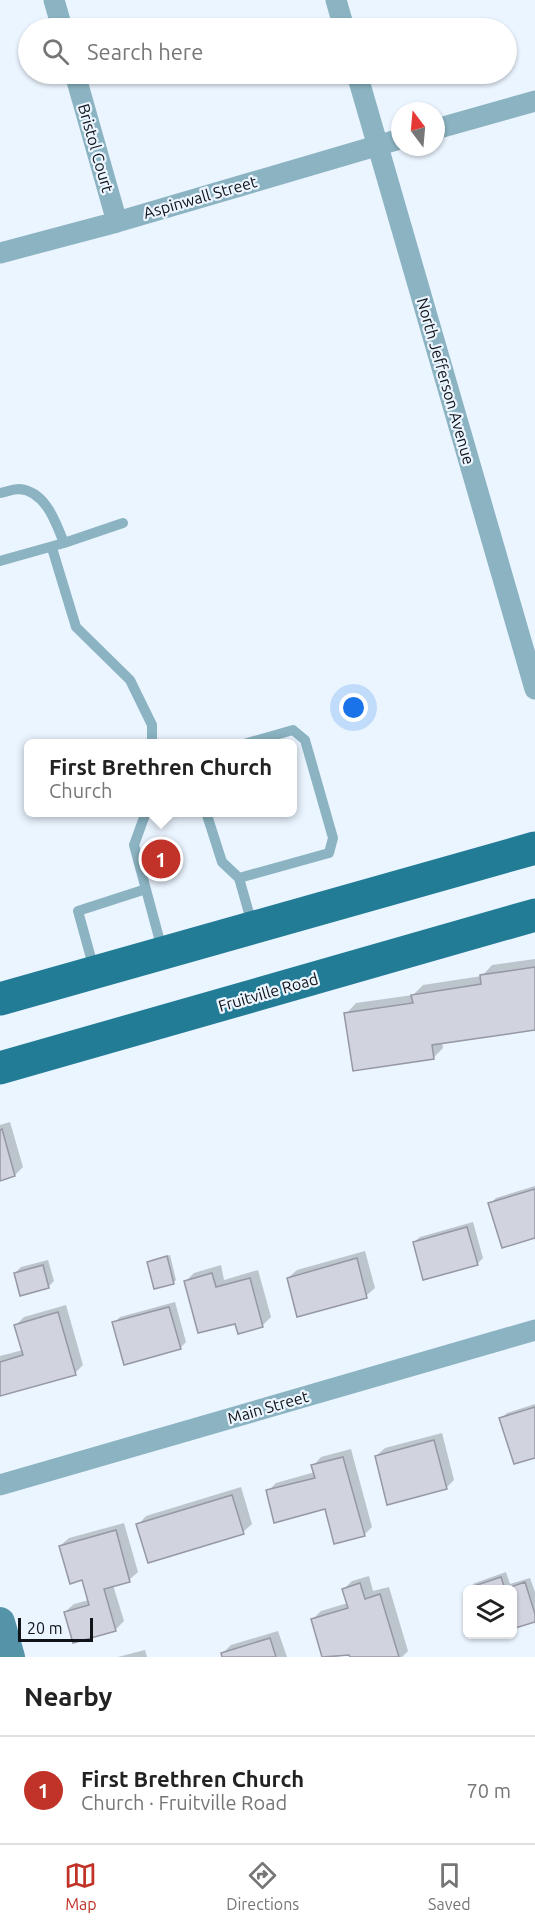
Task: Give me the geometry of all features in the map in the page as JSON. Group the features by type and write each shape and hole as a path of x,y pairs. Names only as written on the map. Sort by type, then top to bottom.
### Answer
{"main road":[{"path":"0,999 535,848"},
{"name":"Fruitville Road","path":"0,1068 535,915"}],"street":[{"path":"54,0 59,18"},
{"path":"336,0 341,18"},
{"name":"Bristol Court","path":"78,84 117,222"},
{"name":"North Jefferson Avenue","path":"360,84 535,689"},
{"path":"445,126 535,101"},
{"name":"Aspinwall Street","path":"0,253 117,222 391,141"},
{"name":"Main Street","path":"0,1485 535,1330"},
{"path":"0,1622 10,1657"}],"lane":[{"path":"0,493 20,489 36,495 51,513 64,543"},
{"path":"0,561 52,548 123,523"},
{"path":"52,548 76,627 129,680 152,725 152,739"},
{"path":"239,878 329,853 333,838 305,740 293,730 262,739"},
{"path":"144,817 134,845 163,953"},
{"path":"207,817 222,862 239,878 253,927"},
{"path":"95,972 78,911 146,889"}],"building":[{"path":"535,967 535,1030 432,1045 434,1059 353,1071 344,1013 413,1003 411,995 481,984 480,975"},
{"path":"2,1129 15,1176 0,1181 0,1130"},
{"path":"535,1189 535,1238 502,1248 488,1203"},
{"path":"467,1227 478,1265 423,1280 413,1242"},
{"path":"167,1256 174,1284 154,1289 147,1262"},
{"path":"357,1258 367,1298 297,1317 287,1278"},
{"path":"43,1265 49,1288 20,1296 14,1273"},
{"path":"212,1273 216,1287 250,1278 263,1327 238,1334 235,1324 198,1333 184,1281"},
{"path":"169,1307 181,1349 124,1365 112,1322"},
{"path":"58,1312 76,1375 0,1396 0,1362 23,1355 14,1325"},
{"path":"535,1407 535,1458 514,1464 499,1418"},
{"path":"434,1440 447,1489 387,1505 375,1456"},
{"path":"343,1457 365,1536 334,1544 325,1509 274,1523 266,1490 315,1478 311,1465"},
{"path":"232,1495 244,1534 148,1563 136,1524"},
{"path":"116,1530 130,1582 104,1589 116,1631 73,1643 64,1612 89,1605 82,1580 70,1584 59,1546"},
{"path":"501,1577 504,1585 477,1585"},
{"path":"525,1582 535,1614 535,1622 517,1627 516,1585"},
{"path":"360,1583 365,1599 380,1594 399,1657 350,1657 349,1655 322,1657 311,1619 348,1608 342,1589"},
{"path":"270,1638 276,1657 222,1657 221,1653"}],"place":[{"name":"First Brethren Church","path":"161,859"}]}
